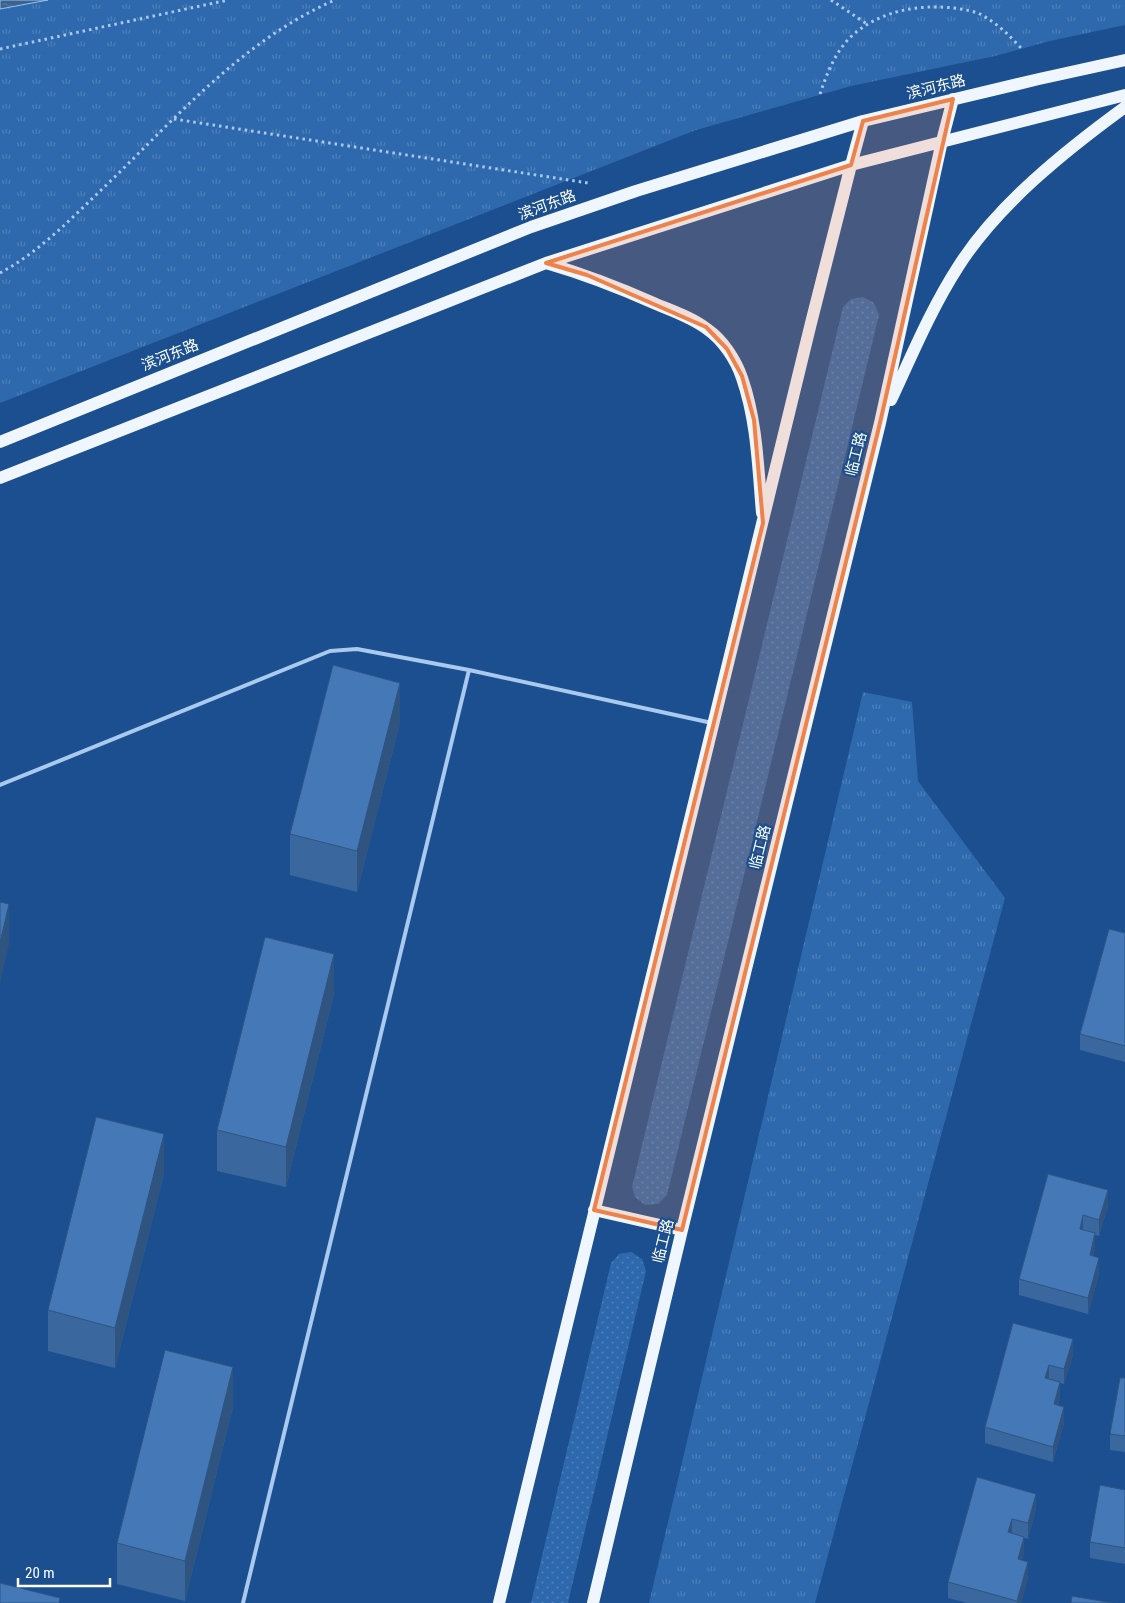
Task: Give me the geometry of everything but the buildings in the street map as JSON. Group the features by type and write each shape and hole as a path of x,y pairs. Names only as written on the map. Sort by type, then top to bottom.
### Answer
{"main road":[{"name":"滨河东路","path":"0,442 531,227 636,191 864,121 1125,60"},
{"path":"0,478 546,263 851,165 1125,95"},
{"name":"临工路","path":"593,1603 682,1230 880,422 953,99"},
{"path":"880,422 933,308 959,266 984,233 1021,193 1092,132 1125,107"},
{"path":"499,1603 851,165 864,121"},
{"path":"546,263 587,275 676,312 706,327 717,337 727,349 742,376 754,420 763,523"},
{"path":"594,1210 682,1230"}],"lane":[{"path":"0,785 330,651 357,649 470,670 714,723"},
{"path":"243,1603 470,670"}],"path":[{"path":"0,49 228,0"},
{"path":"0,273 15,265 50,239 205,89 275,32 310,11 335,0"},
{"path":"831,0 867,24"},
{"path":"820,94 830,67 846,43 867,24 893,10 921,4 950,5 977,13 1002,28 1022,49"},
{"path":"174,119 597,185"}],"highlighted area":[{"path":"953,99 880,423 682,1230 594,1210 763,523 754,420 742,376 727,349 706,327 587,275 546,263 851,165 863,121"}],"green space":[{"path":"48,0 1125,0 1125,25 1050,41 995,56 851,86 696,130 0,403 0,9"},
{"path":"863,297 874,303 879,315 667,1195 658,1204 645,1205 635,1197 632,1187 843,307 851,299"},
{"path":"863,692 912,702 918,781 1005,898 815,1603 649,1603"},
{"path":"631,1252 642,1259 646,1271 568,1603 531,1603 611,1263 619,1254"}],"water":[{"path":"0,0 48,0 0,9"}]}
